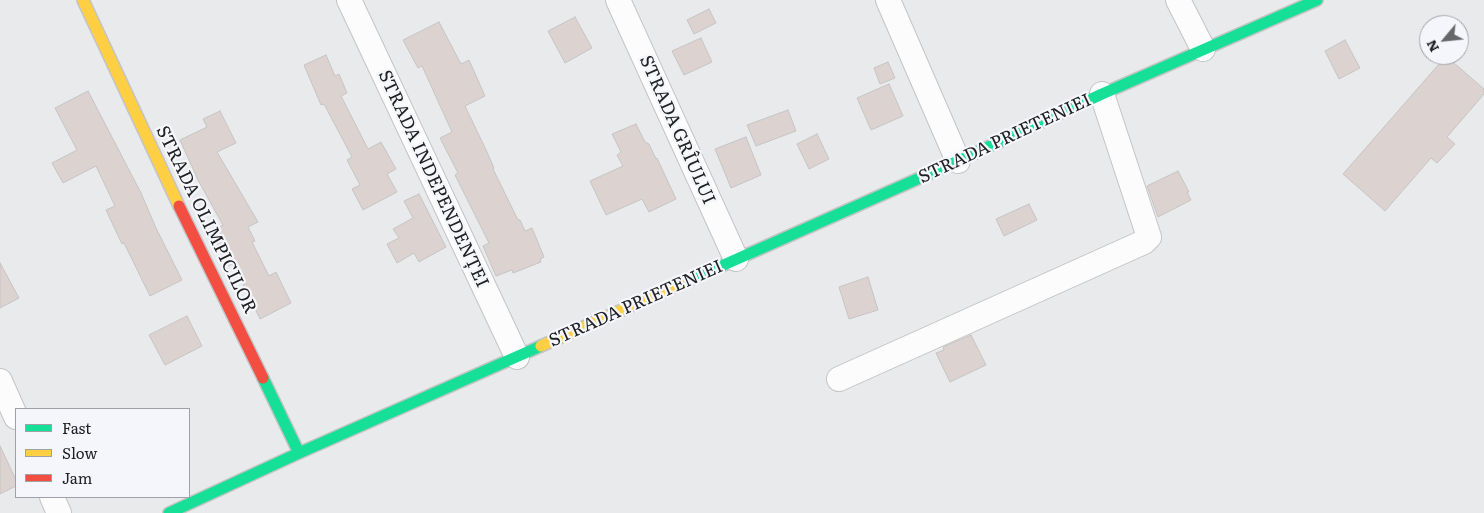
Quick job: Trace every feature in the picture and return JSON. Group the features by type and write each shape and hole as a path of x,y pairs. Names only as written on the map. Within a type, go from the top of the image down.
{"street":[{"name":"STRADA OLIMPICILOR","path":"84,0 168,182 299,453"},
{"name":"STRADA INDEPENDENȚEI","path":"349,0 517,357"},
{"name":"STRADA GRÎULUI","path":"618,0 736,259"},
{"path":"888,0 958,161"},
{"path":"1178,0 1203,50"},
{"name":"STRADA PRIETENIEI","path":"169,513 299,453 958,161 1102,94 1317,0"},
{"name":"STRADA PRIETENIEI","path":"839,379 1144,242 1149,237 1102,94"},
{"path":"0,381 15,415"},
{"path":"52,498 59,513"}],"building":[{"path":"709,9 716,23 694,34 687,20"},
{"path":"575,17 592,48 565,63 548,31"},
{"path":"439,22 461,64 469,60 485,96 465,106 518,220 520,220 525,231 532,228 544,257 540,259 541,262 513,273 512,270 496,276 483,246 489,243 455,175 458,173 440,138 452,132 422,66 418,68 403,40"},
{"path":"701,38 712,62 684,75 672,51"},
{"path":"1345,40 1360,68 1339,79 1325,51"},
{"path":"326,55 335,76 339,74 347,93 341,96 368,149 381,142 396,169 387,174 397,192 363,210 352,189 360,185 347,160 352,157 324,104 321,105 304,65"},
{"path":"888,62 895,78 880,84 874,68"},
{"path":"1438,65 1456,65 1484,89 1484,94 1447,137 1455,144 1437,163 1431,158 1385,211 1343,174"},
{"path":"889,84 903,116 871,130 857,98"},
{"path":"88,91 141,193 182,280 150,296 106,210 115,206 96,166 63,183 52,163 77,150 55,108"},
{"path":"788,110 796,131 756,146 747,125"},
{"path":"220,111 236,143 217,152 258,222 248,227 255,241 252,242 269,276 276,272 291,303 260,319 235,267 232,264 228,266 211,232 223,225 198,180 180,140 207,127 203,119"},
{"path":"636,124 645,142 649,144 657,158 676,199 649,212 642,199 606,215 590,181 623,166 617,155 621,152 612,134"},
{"path":"817,134 829,159 809,169 797,144"},
{"path":"746,137 761,175 731,188 715,149"},
{"path":"1178,171 1191,200 1158,217 1147,186"},
{"path":"419,194 446,247 419,262 414,253 397,263 387,244 399,238 393,229 413,218 404,201"},
{"path":"1029,204 1037,220 1004,236 996,219"},
{"path":"0,263 19,298 0,308"},
{"path":"868,277 878,310 849,319 839,287"},
{"path":"187,316 202,346 165,365 149,335"},
{"path":"971,335 986,365 950,382 936,353 944,350 943,347"},
{"path":"0,446 15,478 15,486 0,494"}],"traffic: fast":[{"path":"683,283 958,161 1102,94 1317,0"},
{"path":"169,513 541,346"},
{"path":"263,378 299,453"}],"traffic: slow":[{"path":"83,0 179,206"},
{"path":"541,346 683,283"}],"traffic: jam":[{"path":"179,206 263,378"}]}
